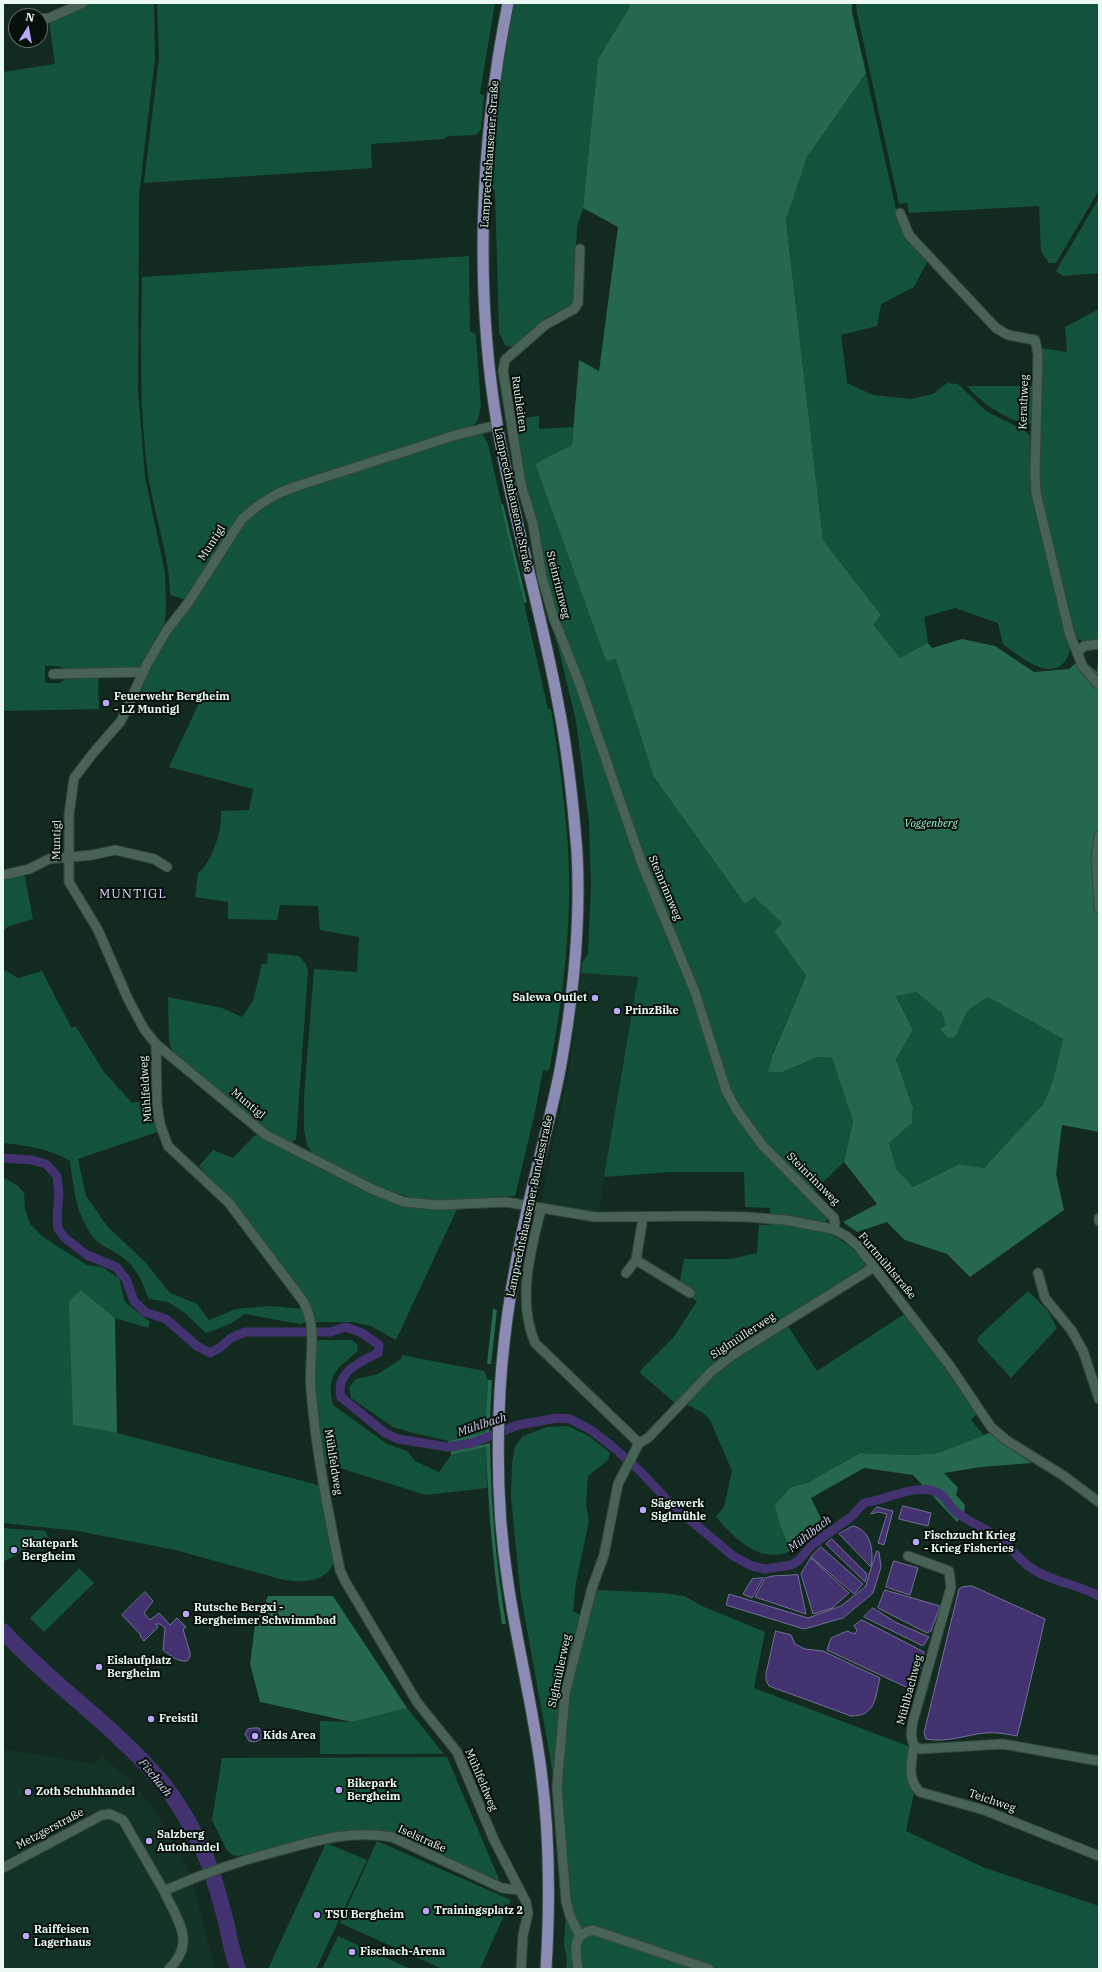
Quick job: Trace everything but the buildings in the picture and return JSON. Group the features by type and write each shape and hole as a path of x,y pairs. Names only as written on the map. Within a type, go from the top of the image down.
{"main road":[{"name":"Lamprechtshausener Straße","path":"508,3 495,79 490,126 484,219 485,305 489,359 498,425 518,532 555,684 568,761 577,858 578,905 571,994"},
{"name":"Lamprechtshausener Bundesstraße","path":"546,1969 548,1932 547,1837 542,1776 507,1576 499,1488 498,1420 505,1327 513,1278 528,1206 559,1076 571,994"}],"street":[{"path":"48,18 83,3"},
{"name":"Kerathweg","path":"900,213 910,235 996,328 1008,335 1035,340 1038,354 1035,473 1036,493 1070,635 1083,667 1099,685"},
{"name":"Rauhleiten","path":"533,524 517,464 503,371 505,360 545,325 574,309 578,303 580,249"},
{"name":"Muntigl","path":"498,425 456,435 294,487 276,494 259,505 242,519 188,602 166,630 142,674 121,721 74,778 69,815 68,882 98,930 128,999 144,1029 156,1044 266,1135 372,1189 404,1202 438,1205 506,1202 528,1206"},
{"name":"Steinrinnweg","path":"533,524 542,577 554,619 579,682 639,857 695,992 726,1090 740,1115 763,1146 834,1218 836,1224 833,1229"},
{"path":"1077,653 1084,646 1099,644"},
{"path":"53,674 137,672 142,674"},
{"path":"1099,836 1096,858 1099,908"},
{"path":"3,875 29,869 49,859 92,855 115,850 154,859 167,867"},
{"name":"Mühlfeldweg","path":"156,1044 157,1104 160,1124 168,1146 228,1203 303,1301 312,1323 311,1390 319,1456 340,1570 345,1581 417,1702 457,1752 487,1823 519,1890"},
{"name":"Furtmühlstraße","path":"528,1206 595,1217 747,1217 785,1220 833,1229 846,1236 858,1246 950,1366 991,1426 1006,1440 1064,1476 1099,1501"},
{"path":"541,1209 528,1268 525,1291 529,1328 535,1343 639,1443"},
{"path":"626,1273 636,1260 643,1217"},
{"path":"636,1260 690,1293"},
{"name":"Siglmüllerweg","path":"580,1936 570,1916 566,1900 563,1874 557,1786 562,1719 571,1665 592,1588 604,1555 618,1484 639,1443 648,1438 710,1372 874,1267"},
{"path":"1038,1273 1045,1298 1072,1331 1083,1351 1099,1399"},
{"name":"Mühlbachweg","path":"908,1556 949,1571 951,1587 913,1721 911,1735 914,1746"},
{"path":"914,1746 920,1749 1003,1744 1099,1761"},
{"name":"Teichweg","path":"914,1746 911,1762 912,1779 913,1786 920,1792 984,1810 1099,1856"},
{"name":"Metzgerstraße","path":"3,1868 102,1815 110,1814 123,1820 164,1891 184,1934 185,1941 183,1950 179,1958 170,1969"},
{"name":"Iselstraße","path":"164,1891 232,1863 326,1837 374,1834 392,1838 502,1888 519,1890"},
{"path":"519,1890 526,1902 528,1913 523,1936 521,1969"},
{"path":"578,1969 576,1942 586,1931 593,1930 710,1969"}],"shaded area":[{"path":"90,3 154,3 155,58 139,195 138,390 145,477 165,573 165,622 156,638 155,645 144,664 137,669 67,670 59,666 45,666 45,683 61,683 66,677 98,677 99,709 3,711 3,72 55,64 49,21"},
{"path":"157,3 495,3 480,93 484,96 481,129 476,135 448,136 445,139 371,144 372,168 144,183 159,58"},
{"path":"513,3 630,3 629,8 598,59 583,208 577,227 573,304 545,318 519,344 513,347 505,345 499,332 495,190 491,188 499,93"},
{"path":"856,3 1099,3 1099,190 1056,263 1049,263 1041,251 1039,206 909,213 907,203 899,204"},
{"path":"866,73 897,214 928,260 914,287 881,304 877,326 841,335 847,383 873,395 911,399 933,394 947,383 958,384 986,411 1026,431 1030,436 1032,473 1070,650 1065,662 1057,667 1049,669 1039,667 1029,662 1003,644 998,623 955,608 924,617 928,643 900,659 872,625 881,615 823,540 786,220 807,157"},
{"path":"1099,198 1099,273 1063,276 1056,271"},
{"path":"469,256 470,331 476,335 481,407 477,422 468,429 258,503 187,600 170,595 165,550 148,475 145,450 141,376 142,277"},
{"path":"1099,309 1099,641 1087,642 1078,639 1072,634 1038,484 1041,348 1067,352 1065,327"},
{"path":"967,386 1034,386 1033,418 1031,422 1029,424 1022,424 999,413 979,399"},
{"path":"539,416 539,429 573,427 572,446 535,464 606,661 616,659 745,904 754,897 782,923 774,931 806,976 773,1053 783,1072 817,1057 832,1058 853,1121 844,1162 808,1197 828,1217 822,1230 848,1245 870,1265 784,1320 817,1371 906,1313 977,1414 971,1420 984,1435 938,1453 913,1455 860,1453 807,1483 791,1487 780,1525 791,1551 780,1554 769,1555 758,1552 749,1547 739,1541 716,1517 724,1507 732,1471 710,1420 703,1413 686,1404 676,1404 639,1372 673,1338 697,1301 692,1298 695,1290 680,1281 684,1259 731,1259 757,1253 759,1225 770,1225 770,1208 745,1207 744,1172 672,1172 604,1177 638,977 581,973 582,963 588,954 591,886 589,822 576,721 526,513 517,487 512,419"},
{"path":"481,431 488,444 548,709 551,709 562,782 567,832 569,905 567,947 549,1071 543,1070 534,1117 515,1196 435,1201 416,1199 385,1190 314,1156 307,1145 304,1130 304,1097 314,969 357,972 359,937 320,930 318,906 280,905 277,920 228,919 228,902 195,897 198,873 208,861 216,845 221,811 249,810 253,789 169,767 199,703 139,691 163,639 243,524 278,496"},
{"path":"24,873 33,919 9,926 3,931 3,877"},
{"path":"268,953 299,956 306,964 308,972 296,1139 291,1143 267,1131 173,1052 169,1042 168,997 222,1008 242,1017 253,1001 262,964 267,964"},
{"path":"3,969 18,978 42,971 71,1027 76,1027 104,1072 132,1103 154,1099 160,1131 78,1159 86,1196 108,1227 146,1263 170,1293 197,1304 209,1320 236,1309 270,1306 304,1309 309,1321 300,1324 245,1314 230,1324 206,1333 185,1313 168,1302 149,1299 137,1273 128,1262 95,1239 80,1212 70,1161 46,1150 3,1143"},
{"path":"581,973 638,977 598,1214 557,1207 541,1201 569,1069"},
{"path":"916,992 943,1013 947,1025 956,1036 968,1010 988,997 1063,1039 1053,1080 1044,1103 984,1168 959,1164 913,1187 897,1170 889,1143 912,1123 913,1106 896,1059 913,1030 896,995"},
{"path":"259,1134 382,1196 458,1207 396,1340 371,1326 353,1322 316,1322 314,1312 306,1300 199,1166 213,1150 233,1158 254,1136"},
{"path":"3,1177 18,1186 24,1193 25,1209 30,1224 43,1237 87,1265 102,1267 119,1278 125,1302 150,1322 148,1328 115,1318 81,1290 73,1425 117,1433 322,1486 336,1554 334,1563 324,1575 317,1579 310,1580 284,1580 175,1550 78,1531 3,1523"},
{"path":"1028,1291 1048,1311 1057,1328 1011,1378 977,1341 978,1337"},
{"path":"316,1340 352,1340 358,1345 357,1352 343,1363 334,1374 331,1386 333,1405 387,1444 407,1451 415,1461 439,1472 451,1455 486,1447 487,1488 426,1495 324,1463 314,1382"},
{"path":"402,1355 484,1371 488,1380 485,1432 448,1441 410,1432 393,1427 351,1398 349,1387 356,1379 378,1374 401,1359"},
{"path":"568,1426 589,1436 610,1453 608,1460 588,1476 586,1505 589,1521 576,1582 573,1611 587,1619 597,1590 663,1593 684,1596 702,1606 765,1632 754,1688 908,1746 909,1776 914,1793 906,1831 985,1868 1099,1906 1099,1969 566,1969 567,1958 564,1946 567,1896 561,1818 520,1590 511,1497 512,1464 515,1446 523,1436 547,1427"},
{"path":"903,1506 931,1513 928,1526 899,1519"},
{"path":"877,1507 893,1511 884,1545 878,1543 887,1514 878,1512 871,1514"},
{"path":"853,1526 864,1532 870,1542 872,1554 871,1567 839,1534"},
{"name":"Skatepark Bergheim","path":"3,1528 45,1531 48,1537 3,1562"},
{"path":"832,1539 867,1574 865,1582 826,1544"},
{"path":"821,1547 863,1584 854,1594 811,1557"},
{"path":"877,1551 879,1552 881,1567 873,1593 843,1618 804,1629 726,1605 729,1594 808,1618 841,1606 865,1587"},
{"path":"811,1558 849,1593 832,1608 813,1614 801,1574"},
{"path":"894,1561 918,1568 910,1595 886,1587"},
{"path":"79,1568 94,1583 44,1632 30,1618"},
{"path":"798,1575 806,1614 755,1597 765,1578 773,1576"},
{"path":"763,1578 752,1598 743,1594 752,1579"},
{"path":"972,1586 1045,1619 1017,1736 1001,1733 989,1733 941,1740 926,1739 924,1733 959,1589 962,1587"},
{"path":"885,1590 940,1606 931,1631 927,1633 878,1608"},
{"path":"145,1592 153,1601 144,1613 150,1620 159,1613 170,1625 177,1618 186,1627 183,1629 190,1653 190,1657 187,1661 177,1659 163,1650 165,1628 160,1624 156,1624 158,1627 144,1641 140,1634 122,1615"},
{"path":"873,1608 895,1622 929,1637 923,1646 864,1617"},
{"path":"862,1620 924,1652 921,1667 910,1687 906,1687 827,1650 831,1638 847,1631 855,1634 857,1630 854,1626"},
{"path":"776,1631 791,1635 795,1644 805,1649 823,1651 880,1678 875,1699 870,1709 865,1713 851,1716 769,1686 766,1680 766,1674"},
{"path":"407,1708 444,1754 320,1754 320,1721 352,1722"},
{"name":"Kids Area","path":"259,1728 264,1734 263,1738 255,1742 249,1741 245,1734 248,1729"},
{"path":"3,1749 96,1764 101,1755 131,1781 147,1800 167,1829 183,1858 194,1888 215,1969 3,1969"},
{"name":"Bikepark Bergheim","path":"447,1757 499,1879 496,1880 388,1832 368,1830 330,1834 275,1849 237,1856 232,1855 226,1849 212,1820 222,1758"},
{"name":"Trainingsplatz 2","path":"377,1841 511,1900 480,1969 442,1969 340,1923"},
{"name":"TSU Bergheim","path":"326,1843 367,1860 316,1969 268,1969"},
{"name":"Fischach-Arena","path":"338,1936 411,1969 322,1969"}],"green space":[{"name":"Voggenberg","path":"630,3 852,3 852,12 866,73 807,157 786,220 823,540 881,615 873,625 900,658 928,643 932,648 962,639 995,646 1034,672 1069,669 1081,658 1097,672 1099,647 1099,1132 1062,1125 1056,1174 1064,1210 970,1277 947,1254 905,1240 887,1222 857,1232 843,1222 877,1204 844,1162 853,1121 832,1058 817,1057 783,1072 768,1072 773,1054 806,976 774,931 782,923 754,897 745,904 654,777 616,659 606,661 535,464 572,445 579,360 599,371 618,227 583,208 598,59 629,8","holes":["916,992 942,1013 946,1025 940,1029 949,1038 956,1036 968,1010 988,997 1063,1039 1053,1080 1044,1103 984,1168 959,1164 913,1187 897,1170 889,1143 912,1123 913,1107 896,1059 913,1030 896,996"]},
{"path":"503,504 527,602 524,603 501,505"},
{"path":"81,1290 115,1318 117,1433 73,1425 69,1302"},
{"path":"493,1309 497,1310 491,1364 487,1364"},
{"path":"488,1380 492,1380 489,1435 449,1444 448,1441 485,1432"},
{"path":"992,1432 1006,1446 1032,1463 981,1467 944,1473 958,1488 956,1495 965,1505 964,1513 957,1522 913,1475 864,1468 811,1498 826,1529 791,1551 780,1525 775,1505 791,1487 807,1483 860,1453 913,1455 938,1453"},
{"path":"490,1443 495,1534 499,1579 506,1624 502,1624 496,1580 488,1492 486,1447 451,1455 451,1451"},
{"path":"268,1596 333,1596 407,1708 352,1722 260,1702 250,1664 255,1625"}],"waterway":[{"name":"Mühlbach","path":"3,1158 32,1160 46,1164 57,1176 59,1193 57,1217 58,1229 66,1239 87,1255 116,1267 126,1279 134,1301 145,1312 166,1319 197,1346 210,1353 221,1347 231,1338 245,1332 330,1332 346,1327 362,1333 379,1345 378,1353 357,1364 345,1374 340,1388 341,1397 385,1433 398,1439 448,1447 472,1443 518,1425 557,1418 570,1419 591,1430 613,1447 641,1472 669,1502 733,1556 752,1566 765,1569 791,1565 798,1561 812,1545 851,1517 864,1503 913,1490 935,1491 945,1498 956,1512 1000,1539 1031,1568 1047,1577 1099,1596"},
{"name":"Fischach","path":"3,1631 41,1669 122,1740 141,1759 170,1793 190,1825 208,1861 218,1892 238,1969"}],"place":[{"name":"Feuerwehr Bergheim - LZ Muntigl","path":"106,703"},
{"name":"Salewa Outlet","path":"595,998"},
{"name":"PrinzBike","path":"617,1011"},
{"name":"Sägewerk Siglmühle","path":"643,1510"},
{"name":"Fischzucht Krieg - Krieg Fisheries","path":"916,1542"},
{"name":"Skatepark Bergheim","path":"14,1550"},
{"name":"Rutsche Bergxi - Bergheimer Schwimmbad","path":"186,1614"},
{"name":"Eislaufplatz Bergheim","path":"99,1667"},
{"name":"Freistil","path":"151,1719"},
{"name":"Kids Area","path":"255,1736"},
{"name":"Bikepark Bergheim","path":"339,1790"},
{"name":"Zoth Schuhhandel","path":"28,1792"},
{"name":"Salzberg Autohandel","path":"149,1841"},
{"name":"Trainingsplatz 2","path":"426,1911"},
{"name":"TSU Bergheim","path":"317,1915"},
{"name":"Raiffeisen Lagerhaus","path":"26,1936"},
{"name":"Fischach-Arena","path":"352,1952"}],"district":[{"name":"MUNTIGL","path":"133,894"}]}
